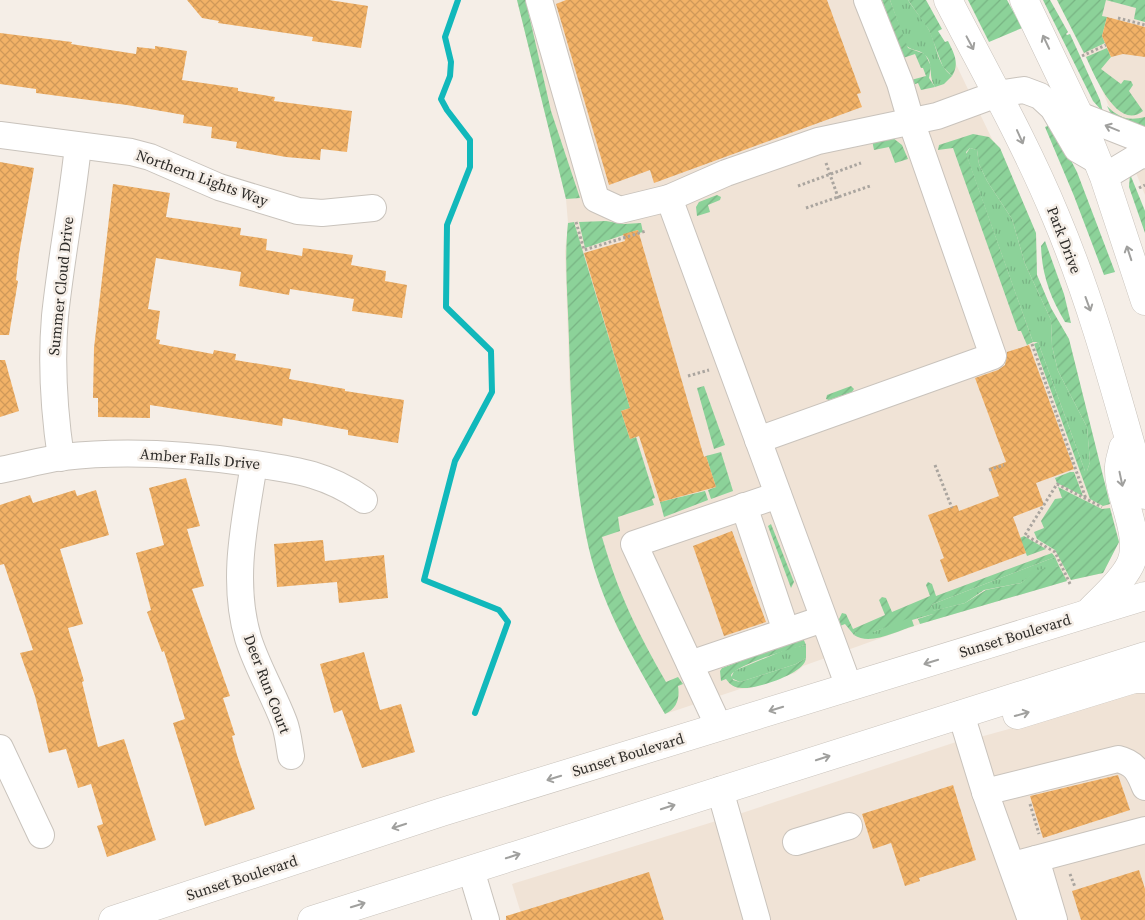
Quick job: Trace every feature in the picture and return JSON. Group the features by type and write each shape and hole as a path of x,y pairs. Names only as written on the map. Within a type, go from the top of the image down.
{"main road":[{"name":"Park Drive","path":"948,0 1014,124 1056,217 1097,328 1145,495"},
{"path":"1024,0 1079,115 1100,168 1145,301"},
{"path":"1086,614 1120,580 1130,565 1132,530 1118,468 1127,432"},
{"name":"Sunset Boulevard","path":"113,920 442,812 1145,596"},
{"path":"312,920 1145,656"},
{"path":"968,712 1005,719 1134,679 1145,679"}],"street":[{"path":"539,0 596,199 620,210 669,198 726,173 818,141 937,116 997,94 1024,90 1040,96 1053,108 1077,149 1100,168 1145,155"},
{"path":"758,440 993,356 911,121 900,83 867,0"},
{"path":"1079,115 1145,141"},
{"name":"Northern Lights Way","path":"0,134 131,152 150,157 219,187 298,211 322,213 373,208"},
{"name":"Summer Cloud Drive","path":"61,458 54,387 53,347 55,316 78,146"},
{"path":"669,198 848,687"},
{"name":"Amber Falls Drive","path":"0,470 61,458 146,453 196,456 309,472 343,486 364,500"},
{"name":"Deer Run Court","path":"254,464 241,536 242,602 250,645 256,663 285,724 291,756"},
{"path":"719,727 634,544 778,495"},
{"path":"744,506 786,631"},
{"path":"690,664 823,619"},
{"path":"968,712 985,792 1034,859 1054,920"},
{"path":"0,748 41,835"},
{"path":"985,792 1118,759 1128,761 1138,768 1145,787"},
{"path":"720,790 757,920"},
{"path":"796,842 849,826"},
{"path":"1034,859 1145,830"},
{"path":"1031,920 1034,859"},
{"path":"471,870 486,920"}],"path":[{"path":"1118,18 1145,25"},
{"path":"1082,56 1106,45"},
{"path":"798,186 861,163"},
{"path":"1139,188 1145,185"},
{"path":"806,208 870,186"},
{"path":"576,222 584,250 646,231"},
{"path":"1032,344 1086,499"},
{"path":"688,376 699,373"},
{"path":"935,465 952,508"},
{"path":"989,470 1004,465"},
{"path":"1070,584 1055,552 1026,535 1057,484 1102,508 1108,507"},
{"path":"1023,782 1041,840 1034,859 1070,871 1075,888"}],"shaded area":[{"path":"517,0 918,0 951,54 993,141 1000,148 1036,233 1037,275 1051,308 1069,339 1119,542 1103,573 1067,581 920,624 803,666 795,673 665,714 617,627 600,583 586,536 573,442 570,394 565,251 568,223 566,199"},
{"path":"1057,0 1145,0 1145,195 1103,92"},
{"path":"1145,691 1145,920 1040,920 980,737"},
{"path":"959,741 1020,920 523,920 512,884 742,813"}],"green space":[{"path":"517,0 525,0 527,6 551,111 580,198 566,199"},
{"path":"882,0 890,0 908,48 925,54 931,66 929,78 935,87 921,90 918,83 913,85 911,80 926,76 915,54 903,58"},
{"path":"890,0 908,0 927,26 940,61 952,76 944,84 935,87 931,78 927,57 922,52 906,45"},
{"path":"908,0 926,0 942,29 938,31 945,42 948,41 954,54 956,67 952,76 943,67 929,30"},
{"path":"968,0 1007,0 1022,28 989,42"},
{"path":"1043,0 1050,0 1068,32 1066,34 1070,34 1100,100 1103,112 1093,101"},
{"path":"1057,0 1106,0 1102,16 1107,17 1102,36 1105,43 1084,53"},
{"path":"1106,0 1145,0 1145,22 1134,19 1136,8"},
{"path":"1107,48 1111,57 1101,69 1121,84 1124,80 1131,81 1133,85 1129,91 1143,111 1133,115 1124,114 1116,108 1101,87 1086,57"},
{"path":"1107,106 1124,118 1145,117 1145,129 1113,118"},
{"path":"1052,124 1077,172 1115,272 1104,275 1045,127"},
{"path":"973,134 989,137 1000,148 1036,233 1037,275 1051,308 1069,339 1110,504 1103,506 1090,499 1034,344 1038,342 1085,471 1087,471 1090,462 1087,427 1058,371 1052,346 1051,320 1025,264 1012,219 987,181 979,164 977,150 970,148 966,152 967,156 1033,342 1027,345 1021,331 1018,331 953,148 938,150 939,145"},
{"path":"893,138 902,145 908,159 895,163 889,147 874,150 872,140"},
{"path":"970,148 977,150 979,164 987,181 1012,219 1025,264 1051,320 1052,346 1058,371 1087,427 1090,462 1087,471 1085,471 1038,342 1033,342 966,154"},
{"path":"1130,174 1145,211 1145,233 1129,187"},
{"path":"717,195 721,197 720,200 708,205 710,212 697,216 696,207 699,202"},
{"path":"606,221 624,224 641,223 643,232 639,233 638,230 585,248 579,222"},
{"path":"574,222 630,408 621,411 630,439 636,437 655,498 652,499 654,505 618,517 620,531 602,537 622,594 637,628 666,682 678,677 683,684 678,686 678,699 675,706 665,714 618,628 599,583 586,535 575,462 571,389 566,252 568,223"},
{"path":"1045,241 1064,294 1071,323 1065,322 1048,286 1043,267 1041,246"},
{"path":"704,386 725,445 714,449 697,388"},
{"path":"851,386 854,389 852,392 829,400 826,399 827,395"},
{"path":"721,452 733,491 711,499 708,490 716,487 706,456"},
{"path":"1074,472 1083,496 1057,483 1055,478"},
{"path":"1058,487 1102,509 1110,508 1119,542 1103,573 1071,580 1055,550 1037,539 1034,532 1044,528 1041,521 1055,499 1062,498"},
{"path":"705,491 708,500 664,517 660,502"},
{"path":"771,524 794,582 791,588 768,526"},
{"path":"1024,536 1046,549 1027,556 1020,538"},
{"path":"1052,553 1055,557 933,604 929,610 874,632 864,634 856,632 854,635 845,624 840,626 839,619 842,613 846,614 853,629 885,615 879,600 882,597 886,598 892,612 930,596 926,585 928,582 932,584 936,596"},
{"path":"1055,557 1059,566 1035,573 1021,583 984,590 965,603 933,611 933,614 912,620 914,626 876,638 860,638 854,635 856,632 874,632 931,607 933,604"},
{"path":"1059,566 1067,581 920,624 918,619 933,614 932,611 965,603 986,590 1021,583 1037,570"},
{"path":"803,638 806,645 753,662 731,675 733,680 740,682 796,664 806,658 804,664 798,670 789,675 749,688 735,687 726,679 721,681 720,671 722,668"},
{"path":"806,645 806,658 796,664 740,682 731,678 734,671 787,649"}],"building":[{"path":"187,0 329,0 368,6 361,48 312,41 313,37 218,23 219,21 202,18"},
{"path":"566,0 827,0 861,93 857,94 862,107 654,183 650,170 609,185 556,4"},
{"path":"1107,17 1145,27 1145,57 1123,54 1111,57 1102,36"},
{"path":"0,33 72,42 71,44 136,54 137,47 155,49 155,46 187,51 182,80 238,88 238,91 275,97 274,101 352,111 347,152 321,149 320,160 286,157 236,148 237,142 211,138 212,127 183,123 184,115 127,105 36,93 36,89 0,84"},
{"path":"0,162 34,168 19,254 16,280 18,281 9,335 0,335"},
{"path":"113,184 170,193 166,217 241,228 240,235 267,239 266,250 302,256 303,248 353,255 351,265 386,271 385,281 407,285 402,318 352,311 354,299 290,289 289,295 239,286 241,272 156,258 148,309 160,311 156,339 160,340 159,344 213,354 214,350 236,354 235,360 291,369 289,379 345,389 345,391 404,400 398,443 348,435 348,430 283,418 282,426 150,405 150,418 98,417 98,398 93,398 94,348"},
{"path":"638,230 704,457 706,456 716,487 660,502 639,436 630,439 621,411 630,408 584,253 625,241 623,234"},
{"path":"1029,345 1074,469 1036,483 1044,505 1013,517 1026,553 948,582 940,560 944,558 928,515 957,505 959,511 999,496 989,468 1006,462 975,378 998,370 1005,365 1007,352"},
{"path":"0,360 5,360 19,411 0,417"},
{"path":"186,478 200,526 187,529 204,586 192,589 230,696 223,698 235,735 232,736 237,755 255,809 205,826 173,723 185,719 164,651 162,652 147,612 151,610 136,553 164,545 149,488"},
{"path":"75,490 77,496 96,490 109,535 60,549 83,624 68,628 84,681 82,682 98,747 124,739 156,840 107,857 97,826 103,824 91,784 78,788 66,749 49,753 35,696 20,653 33,650 4,564 0,565 0,505 30,495 33,503"},
{"path":"732,531 766,622 724,636 693,546"},
{"path":"323,540 325,561 384,555 388,598 339,603 337,582 277,587 274,544"},
{"path":"364,652 380,710 401,704 415,752 362,768 342,710 334,713 320,664"},
{"path":"1118,775 1130,810 1043,838 1030,796"},
{"path":"953,785 976,860 919,878 920,881 905,886 891,843 873,849 862,814"},
{"path":"1139,870 1145,889 1145,920 1081,920 1072,891"},
{"path":"649,872 664,920 506,920 506,916"}],"waterway":[{"path":"458,0 445,37 451,62 450,76 441,99 470,140 470,167 447,225 446,307 491,351 492,392 455,461 424,580 499,610 508,622 475,713"}]}
